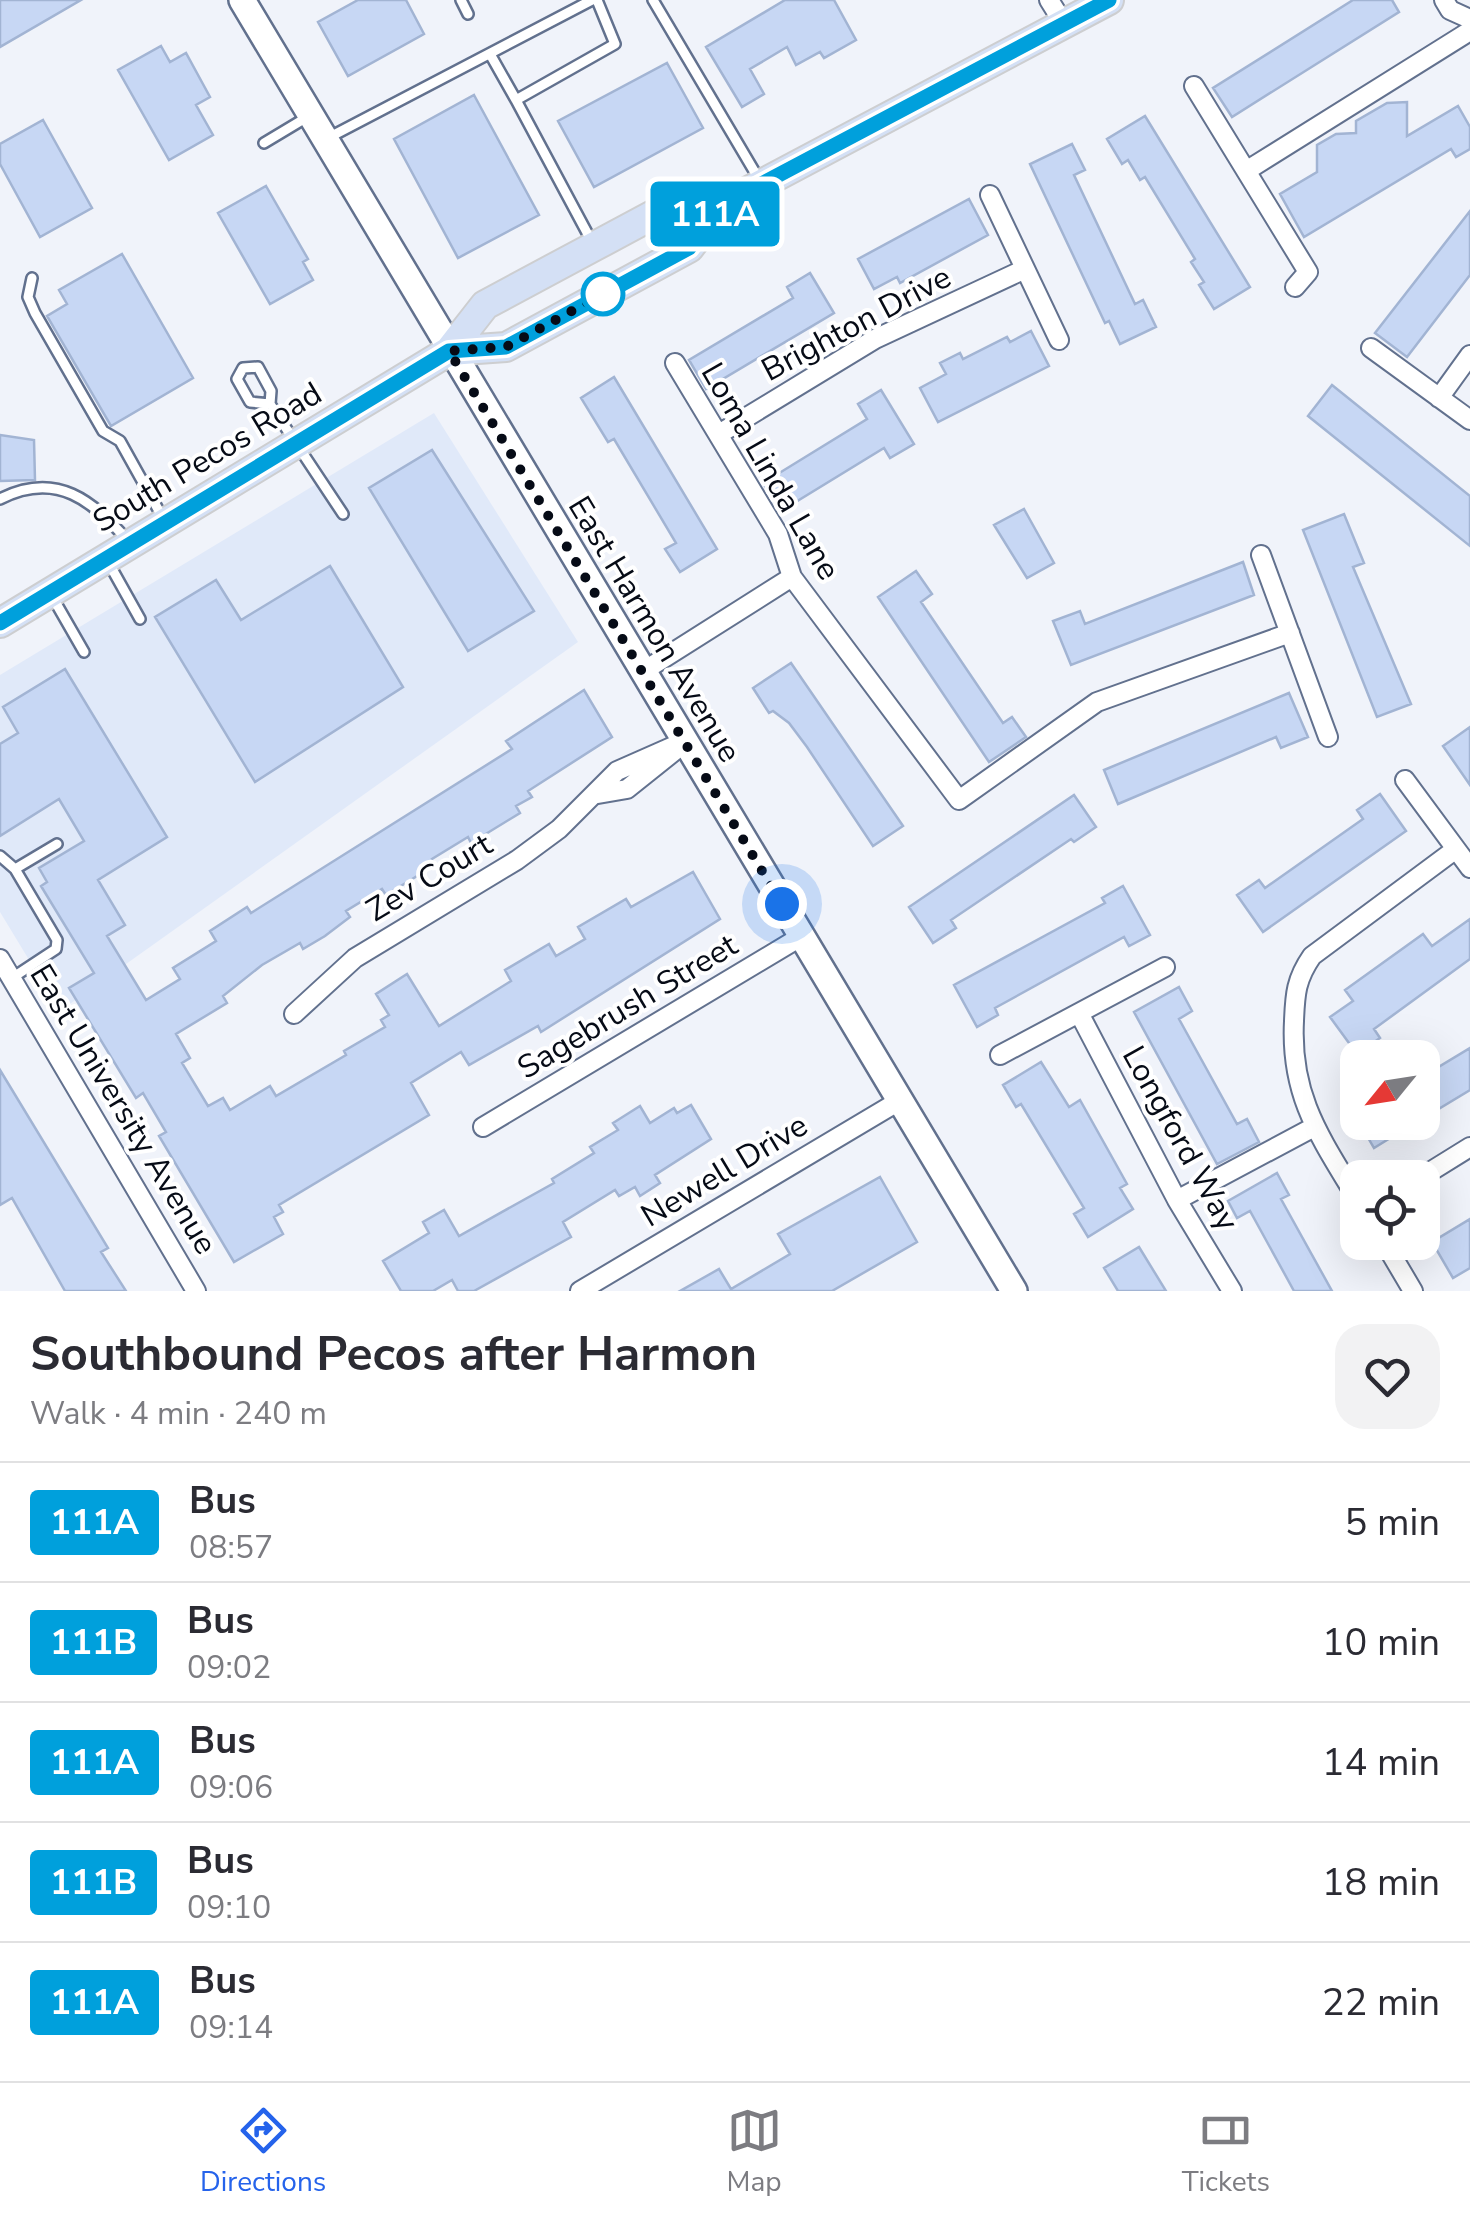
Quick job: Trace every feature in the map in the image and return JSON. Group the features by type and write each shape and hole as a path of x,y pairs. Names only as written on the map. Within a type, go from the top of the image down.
{"main road":[{"name":"East Harmon Avenue","path":"242,0 1014,1291"},
{"name":"South Pecos Road","path":"0,623 449,351 485,305 664,209 722,205 1056,12 1109,0"},
{"name":"South Pecos Road","path":"449,351 506,347 689,248 722,205"}],"street":[{"path":"1444,0 1450,10 1470,19"},
{"path":"1246,171 1470,31"},
{"path":"1194,86 1308,272 1296,288"},
{"path":"990,195 1059,340"},
{"name":"Brighton Drive","path":"718,434 875,340 1025,269"},
{"path":"1371,348 1470,420"},
{"path":"1439,398 1470,356"},
{"name":"Loma Linda Lane","path":"675,363 778,534 792,577 959,800 1097,702 1290,632"},
{"path":"1261,554 1328,737"},
{"path":"642,672 792,577"},
{"name":"Zev Court","path":"294,1014 355,958 517,860 598,794 627,789 685,742"},
{"path":"1405,780 1470,868"},
{"path":"1340,1170 1314,1127 1292,1064 1296,980 1312,956 1456,849"},
{"name":"Sagebrush Street","path":"484,1127 802,936"},
{"name":"East University Avenue","path":"0,958 196,1291"},
{"path":"1000,1054 1164,968"},
{"name":"Longford Way","path":"1079,1013 1177,1200 1232,1291"},
{"name":"Newell Drive","path":"580,1291 900,1101"},
{"path":"1177,1200 1314,1127"},
{"path":"1440,1166 1470,1147"},
{"path":"1395,1260 1413,1291"}],"lane":[{"path":"460,0 468,14"},
{"path":"324,140 595,0 616,44 516,100"},
{"path":"653,0 762,184"},
{"path":"490,54 594,246"},
{"path":"264,142 310,116"},
{"path":"32,278 28,297 35,313 103,432 120,441 166,523"},
{"path":"270,404 250,402 237,379 243,368 258,367 272,391 270,404 343,514"},
{"path":"0,499 39,488 68,492 94,502 119,551 140,619"},
{"path":"50,593 84,652"},
{"path":"15,868 57,844"},
{"path":"0,856 15,868 57,940 56,950 12,978"}],"shaded area":[{"path":"434,413 578,642 60,1011 0,912 0,675"}],"building":[{"path":"0,0 81,0 0,47"},
{"path":"358,0 406,0 424,34 348,76 318,22"},
{"path":"785,0 834,0 856,40 824,58 820,52 796,65 787,47 750,69 764,94 742,107 706,47"},
{"path":"1353,0 1392,0 1399,12 1232,117 1213,88"},
{"path":"161,46 170,62 186,53 210,97 196,105 213,135 169,160 118,70"},
{"path":"667,63 703,128 594,187 558,121"},
{"path":"474,95 539,215 458,258 394,139"},
{"path":"1407,102 1407,136 1458,106 1470,127 1470,149 1456,157 1451,149 1304,237 1280,194 1317,172 1317,145 1336,134 1356,133 1356,121 1387,103"},
{"path":"1145,116 1250,287 1214,309 1199,285 1204,282 1191,262 1195,259 1145,177 1140,180 1128,160 1122,164 1107,139"},
{"path":"43,120 92,208 40,237 0,164 0,144"},
{"path":"1072,144 1085,170 1074,175 1135,304 1143,300 1156,327 1120,344 1109,321 1105,323 1030,164"},
{"path":"266,186 308,259 303,262 313,280 270,304 218,213"},
{"path":"969,199 988,235 900,283 897,277 874,289 858,259"},
{"path":"1470,211 1470,275 1407,357 1375,333"},
{"path":"122,254 193,378 111,426 47,316 67,304 59,290"},
{"path":"810,273 834,313 706,389 689,360 793,298 787,287"},
{"path":"1031,331 1049,366 938,422 920,388 946,374 940,363 960,353 963,359 1007,337 1010,342"},
{"path":"614,377 717,549 680,572 665,549 676,543 614,439 608,442 581,398"},
{"path":"1332,385 1470,496 1470,546 1308,416"},
{"path":"881,390 914,444 890,458 884,448 781,511 763,483 867,419 858,404"},
{"path":"0,435 34,440 35,480 0,481"},
{"path":"432,450 534,611 468,651 369,488"},
{"path":"1024,509 1054,563 1027,578 994,525"},
{"path":"1344,514 1364,563 1353,567 1411,704 1377,717 1303,530"},
{"path":"1243,562 1254,595 1071,665 1053,621 1080,611 1085,624"},
{"path":"330,566 403,687 255,782 155,617 216,580 241,620"},
{"path":"916,571 932,594 921,602 1003,723 1012,717 1026,737 989,762 878,597"},
{"path":"791,663 903,826 873,846 789,723 773,711 769,713 753,688"},
{"path":"65,669 167,837 98,880 125,925 107,936 146,1000 180,979 173,968 216,941 210,931 247,907 251,913 512,749 506,741 584,690 612,737 528,791 532,797 516,806 520,813 471,843 468,837 432,859 435,865 386,895 382,889 346,911 350,917 325,936 303,949 300,943 262,965 223,996 227,1003 176,1034 190,1058 182,1063 208,1106 223,1098 230,1110 270,1086 276,1096 346,1055 344,1051 385,1027 381,1020 389,1015 376,994 407,974 439,1026 511,981 505,970 549,944 556,956 585,939 578,927 626,899 631,907 693,872 720,919 541,1032 538,1026 469,1065 461,1052 411,1083 429,1115 279,1205 283,1212 274,1217 283,1234 234,1262 159,1136 166,1132 143,1093 136,1098 69,988 94,973 41,886 47,882 39,868 84,841 59,799 0,836 0,744 18,733 3,707"},
{"path":"1289,693 1308,737 1281,748 1276,737 1118,804 1104,770"},
{"path":"1470,727 1470,785 1443,746"},
{"path":"1380,794 1406,831 1263,932 1237,895 1259,880 1265,888 1363,819 1357,810"},
{"path":"1074,795 1096,827 1074,842 1071,839 951,920 956,928 933,943 909,907"},
{"path":"1123,886 1150,935 1129,946 1124,937 995,1008 998,1015 977,1027 954,985 1105,903 1102,898"},
{"path":"1470,919 1470,959 1374,1029 1380,1038 1377,1040 1347,1040 1330,1017 1353,1001 1345,990 1423,934 1432,946"},
{"path":"1179,987 1192,1011 1179,1019 1237,1124 1247,1119 1259,1142 1217,1164 1134,1012"},
{"path":"1470,1048 1470,1090 1440,1108 1440,1066"},
{"path":"1041,1062 1069,1107 1080,1100 1127,1184 1120,1188 1133,1209 1088,1237 1074,1214 1084,1208 1021,1104 1016,1107 1003,1085"},
{"path":"0,1070 108,1248 101,1252 126,1291 65,1291 12,1198 0,1205"},
{"path":"691,1105 711,1139 655,1175 660,1183 640,1196 635,1187 619,1196 615,1190 563,1222 571,1237 474,1291 458,1291 452,1280 433,1291 401,1291 383,1261 429,1233 423,1222 444,1210 459,1236 554,1183 552,1179 594,1153 590,1147 618,1130 613,1123 640,1106 650,1123 674,1108 677,1113"},
{"path":"1369,1140 1387,1140 1374,1148"},
{"path":"1277,1173 1289,1195 1281,1199 1332,1291 1294,1291 1250,1211 1237,1218 1228,1201"},
{"path":"880,1177 917,1242 832,1291 680,1291 719,1269 731,1289 790,1254 778,1234"},
{"path":"1470,1219 1470,1268 1453,1278 1440,1256 1440,1237"},
{"path":"1139,1247 1166,1291 1118,1291 1104,1268"}],"bus line":[{"name":"111A","path":"0,623 449,351 506,347 689,248 722,205 1109,0"}],"route":[{"path":"603,294 506,347 449,351 782,904"}]}
